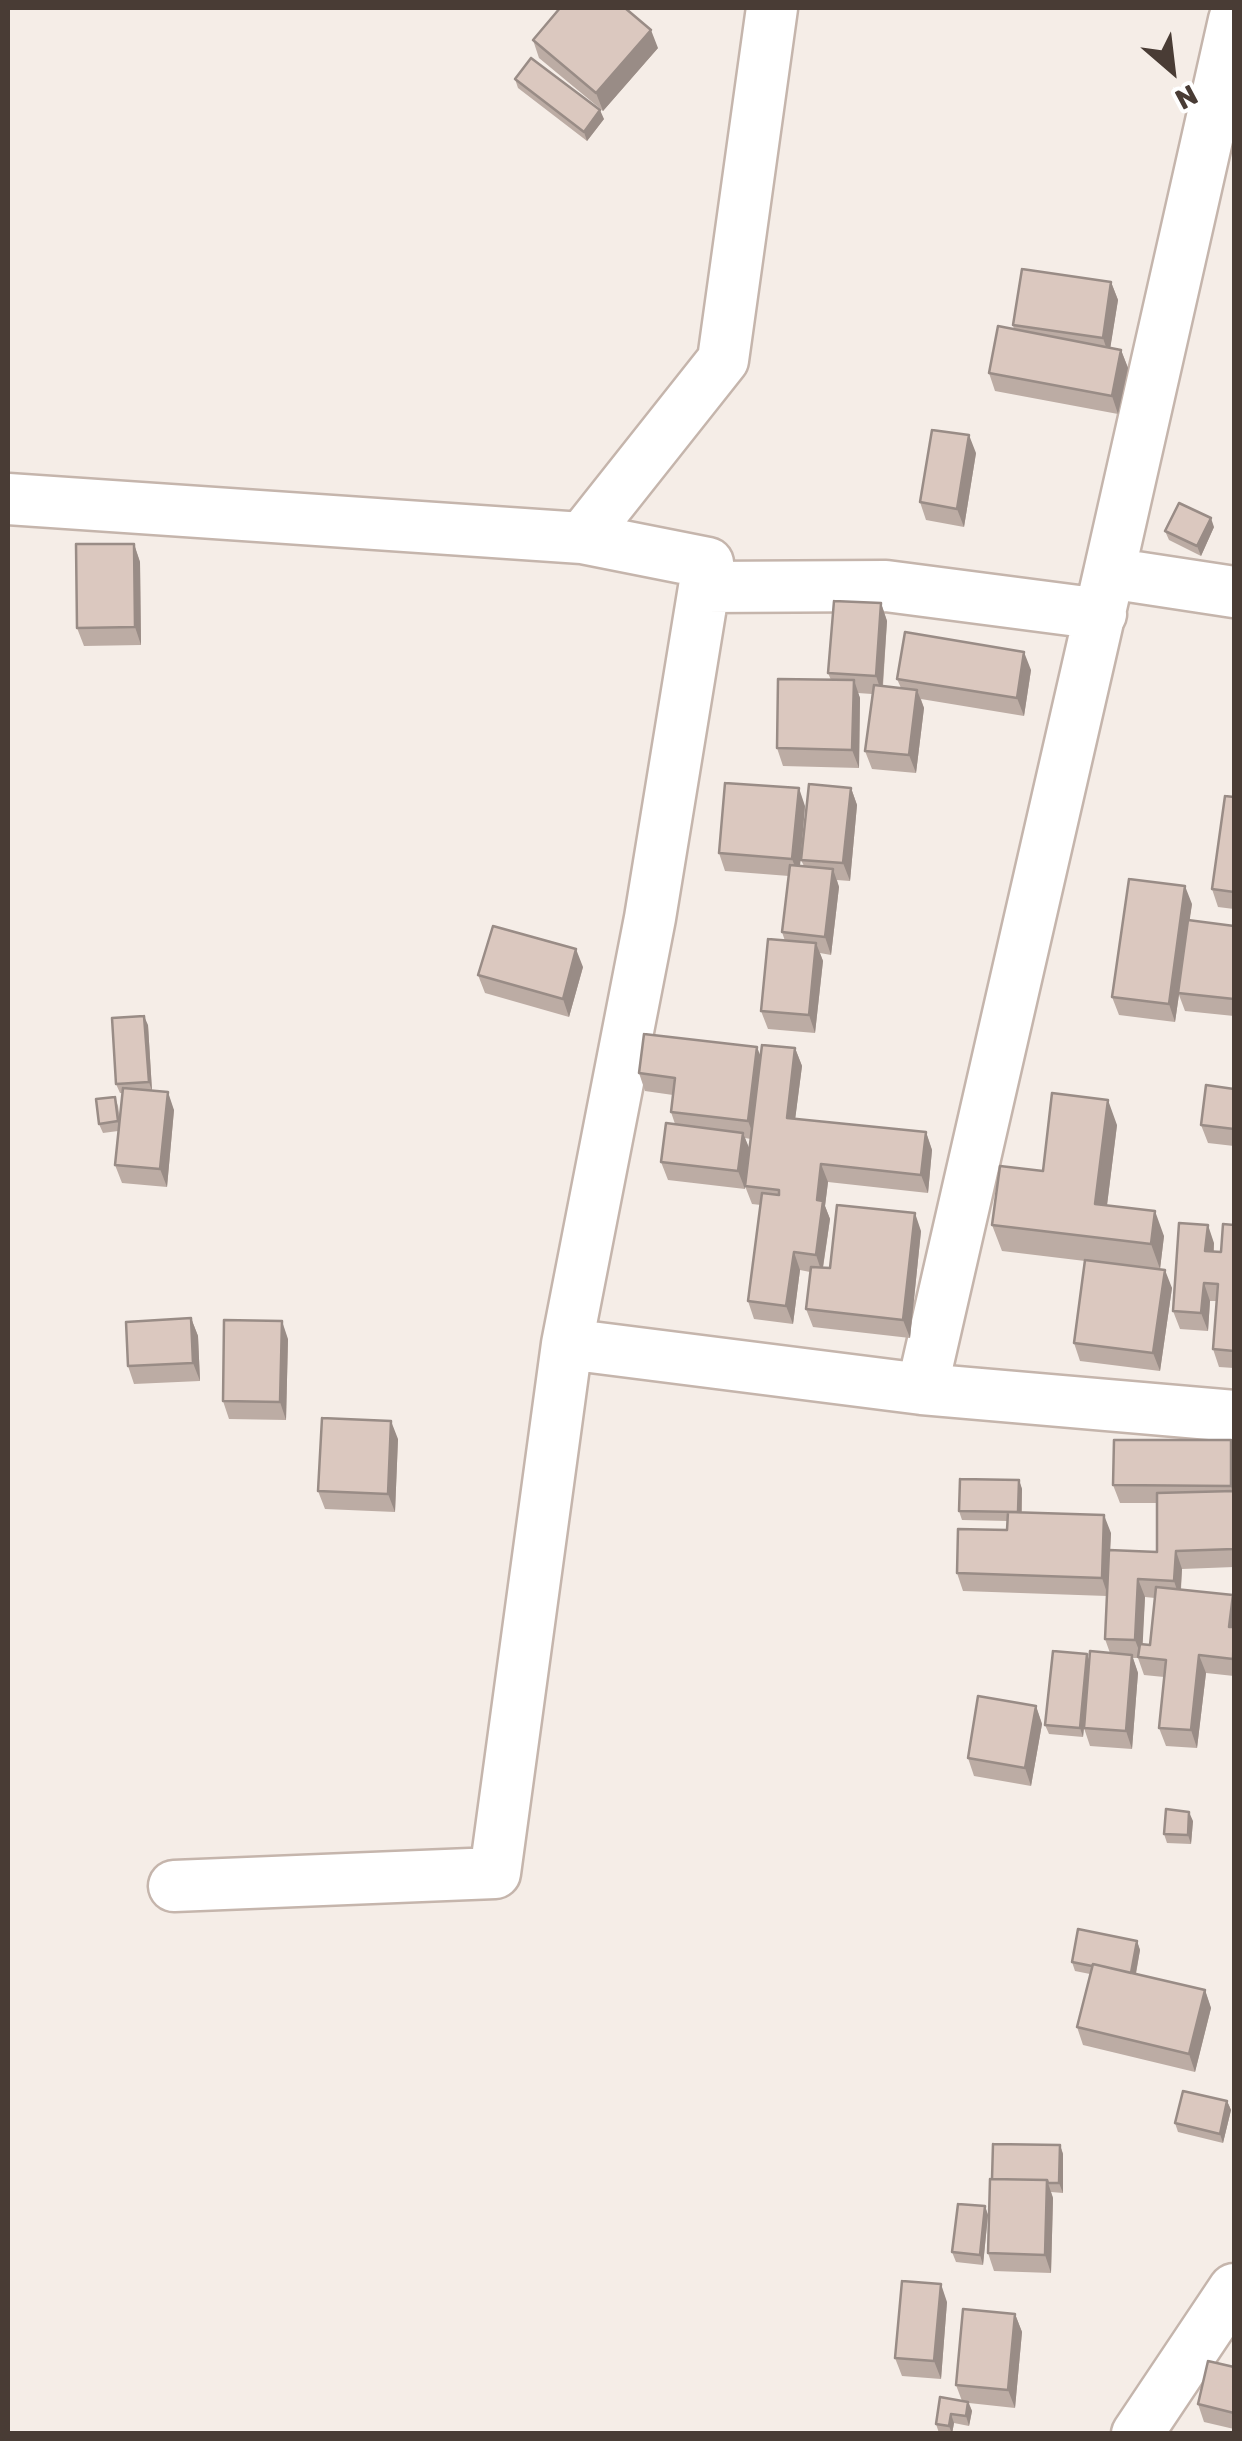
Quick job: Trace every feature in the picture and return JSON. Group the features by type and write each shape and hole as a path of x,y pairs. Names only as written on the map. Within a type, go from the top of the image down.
{"street":[{"path":"582,538 723,360 772,8"},
{"path":"922,1388 1234,20"},
{"path":"8,500 582,538 708,564 650,918 568,1344 495,1873 174,1886"},
{"path":"705,587 886,586 1105,594 1234,592"},
{"path":"568,1344 922,1388 1234,1416"},
{"path":"1137,2434 1234,2288"}],"building":[{"path":"560,8 625,8 651,30 596,93 533,40"},
{"path":"531,58 600,110 584,132 515,79"},
{"path":"1022,269 1111,282 1103,338 1013,325"},
{"path":"998,326 1121,350 1112,396 989,373"},
{"path":"932,430 969,435 957,509 920,502"},
{"path":"1179,503 1211,518 1197,546 1165,531"},
{"path":"76,544 134,544 135,627 77,628"},
{"path":"834,601 881,603 876,676 828,673"},
{"path":"905,632 1024,652 1017,698 897,679"},
{"path":"778,679 854,680 852,750 777,748"},
{"path":"874,685 917,690 909,755 865,751"},
{"path":"725,783 799,788 792,859 719,853"},
{"path":"809,784 851,788 843,863 801,860"},
{"path":"1225,796 1234,797 1234,892 1212,889"},
{"path":"790,865 833,869 825,937 782,932"},
{"path":"1129,879 1185,886 1169,1004 1112,997"},
{"path":"1188,920 1234,926 1234,999 1178,993"},
{"path":"493,926 576,949 563,999 478,975"},
{"path":"768,939 816,943 809,1015 761,1011"},
{"path":"144,1016 149,1082 116,1084 112,1018"},
{"path":"644,1034 757,1047 748,1121 671,1112 675,1078 639,1073"},
{"path":"762,1045 795,1048 787,1118 926,1132 921,1175 821,1164 817,1200 823,1201 816,1255 794,1252 786,1306 748,1301 762,1193 779,1195 779,1190 745,1186"},
{"path":"1206,1085 1234,1089 1234,1129 1201,1125"},
{"path":"123,1088 168,1092 160,1169 115,1165"},
{"path":"1052,1093 1108,1100 1095,1204 1155,1211 1151,1244 992,1225 1000,1166 1043,1171"},
{"path":"115,1097 118,1121 99,1124 96,1099"},
{"path":"666,1123 743,1133 738,1171 661,1162"},
{"path":"837,1205 915,1213 903,1320 806,1309 811,1267 830,1268"},
{"path":"1179,1223 1208,1225 1205,1251 1221,1252 1223,1224 1234,1225 1234,1351 1213,1349 1218,1284 1204,1283 1201,1313 1173,1311"},
{"path":"1085,1260 1165,1270 1153,1353 1074,1343"},
{"path":"191,1318 193,1363 128,1366 126,1322"},
{"path":"224,1320 282,1321 280,1402 223,1401"},
{"path":"322,1418 391,1421 388,1494 318,1491"},
{"path":"1114,1440 1231,1440 1231,1486 1113,1485"},
{"path":"960,1479 1019,1480 1018,1512 959,1511"},
{"path":"1234,1491 1234,1549 1176,1551 1174,1581 1138,1579 1135,1640 1105,1639 1109,1550 1157,1552 1157,1493"},
{"path":"1008,1512 1104,1515 1102,1578 957,1573 958,1529 1007,1530"},
{"path":"1156,1587 1233,1595 1229,1627 1234,1627 1233,1659 1199,1655 1191,1730 1159,1728 1166,1660 1138,1657 1140,1644 1150,1645"},
{"path":"1053,1651 1087,1654 1080,1728 1045,1725"},
{"path":"1090,1651 1132,1655 1126,1731 1084,1728"},
{"path":"978,1696 1036,1706 1025,1768 968,1758"},
{"path":"1166,1809 1189,1812 1188,1835 1164,1834"},
{"path":"1078,1929 1137,1941 1131,1973 1072,1962"},
{"path":"1093,1964 1205,1990 1189,2054 1077,2027"},
{"path":"1183,2091 1227,2101 1220,2134 1175,2123"},
{"path":"993,2144 1060,2145 1059,2183 992,2179"},
{"path":"990,2179 1047,2180 1045,2255 988,2253"},
{"path":"958,2204 985,2206 980,2255 952,2252"},
{"path":"902,2281 941,2284 934,2361 895,2358"},
{"path":"963,2309 1015,2314 1008,2390 956,2385"},
{"path":"1208,2361 1234,2367 1234,2413 1198,2404"},
{"path":"940,2397 968,2402 966,2416 951,2414 949,2426 936,2424"}]}
